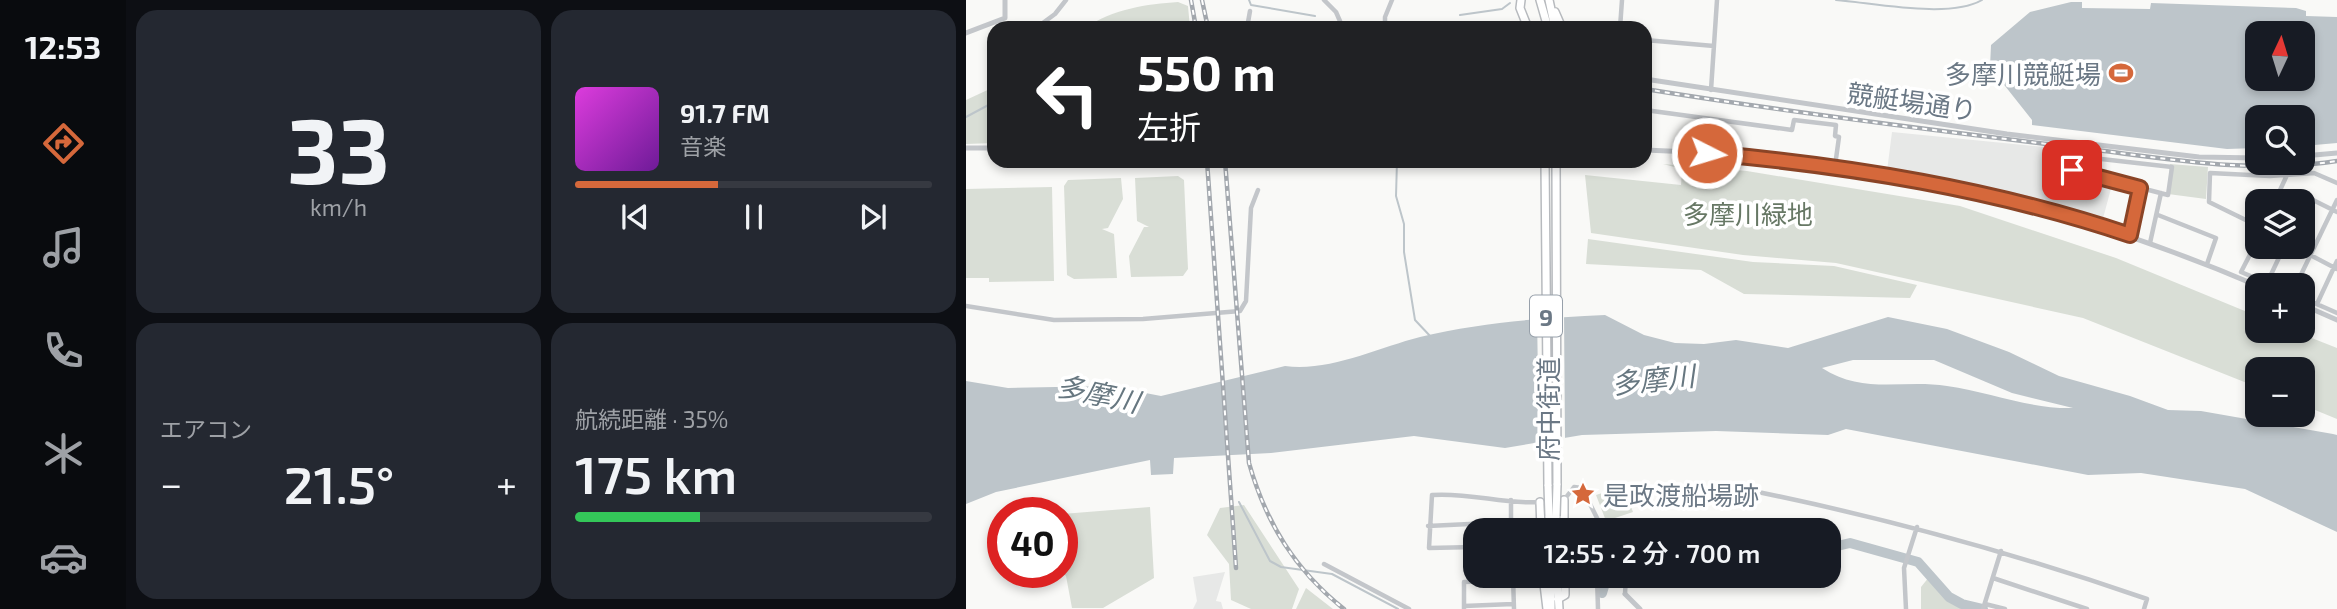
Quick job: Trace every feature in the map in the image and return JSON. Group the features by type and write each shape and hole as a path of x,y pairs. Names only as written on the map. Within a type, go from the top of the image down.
{"main road":[{"path":"1521,0 1520,8 1525,21"},
{"path":"1540,0 1546,21"},
{"path":"1551,2 1554,21"},
{"path":"1551,2 1559,21"},
{"name":"府中街道","path":"1545,168 1547,471 1553,516"},
{"name":"府中街道","path":"1553,516 1558,471 1556,168"},
{"path":"1564,500 1564,518"},
{"path":"1541,502 1541,518"},
{"path":"1545,588 1549,609"},
{"path":"1549,609 1550,588"},
{"path":"1558,588 1559,609"},
{"path":"1558,599 1565,595 1565,588"}],"street":[{"path":"1005,0 1005,21"},
{"path":"1046,21 1066,0"},
{"path":"1324,0 1336,12 1340,21"},
{"path":"1385,21 1392,0"},
{"path":"1620,21 1622,0"},
{"path":"1710,90 1717,0"},
{"path":"1248,21 1250,11"},
{"path":"966,33 987,28"},
{"path":"1652,41 1714,46"},
{"name":"競艇場通り","path":"1652,80 2067,142 2207,158 2245,158"},
{"path":"1652,111 1793,130 1794,120 1836,125 1835,136 1839,136 1835,166"},
{"path":"2066,155 2172,167 2168,195 2064,168 2067,142"},
{"path":"966,148 987,148"},
{"path":"1652,150 1746,156 1835,166 1995,196 2130,235 2245,280"},
{"path":"2315,155 2337,153"},
{"path":"2245,174 2210,173 2209,202 2245,220"},
{"path":"2315,173 2337,183"},
{"path":"2281,189 2287,175"},
{"path":"2130,235 2140,188"},
{"path":"966,306 1054,320 1143,319 1240,311 1246,301 1251,208 1258,190"},
{"path":"2150,243 2161,193"},
{"path":"2315,248 2335,211 2337,200"},
{"path":"2315,202 2335,211"},
{"path":"2158,215 2216,238 2207,264"},
{"path":"2315,257 2335,269"},
{"path":"2245,274 2241,272 2248,259"},
{"path":"2337,261 2317,304 2337,313"},
{"path":"2315,310 2337,320"},
{"path":"1723,485 1825,504 2001,551 2147,599 2144,609"},
{"path":"1463,547 1429,548 1428,526 1432,495 1460,492 1491,500 1541,502 1564,500 1571,488 1582,488 1597,518"},
{"path":"1511,500 1511,518"},
{"path":"1428,526 1463,525"},
{"path":"1906,609 1906,563 1917,527"},
{"path":"2001,551 1984,606 2005,609"},
{"path":"1324,564 1409,609"},
{"path":"1993,579 2087,609"},
{"path":"1464,588 1464,607 1513,607 1513,588"},
{"path":"1597,588 1598,609"},
{"path":"1625,588 1625,594 1640,609"}],"shaded area":[{"path":"1892,132 2064,149 2061,170 2112,185 2102,222 1999,193 1887,171"},
{"path":"1225,572 1216,601 1221,602 1223,609 1193,609 1197,601 1193,577"}],"green space":[{"path":"1178,2 1188,6 1189,21 1098,21 1142,6"},
{"path":"987,90 987,143 966,144 966,100"},
{"name":"多摩川緑地","path":"1663,164 1747,171 1960,206 2116,258 2245,311 2245,343 2315,343 2315,339 2337,348 2337,419 2315,410 2315,357 2245,357 2245,382 2083,318 1836,263 1743,255 1591,233 1585,175 1681,185 1682,169"},
{"path":"2170,164 2208,167 2206,199 2168,194"},
{"path":"1178,176 1184,180 1188,269 1183,276 1131,277 1129,256 1144,227 1149,227 1137,221 1135,178"},
{"path":"1121,178 1123,199 1108,228 1102,229 1114,234 1117,278 1074,279 1067,275 1064,186 1068,180"},
{"path":"1052,187 1054,281 989,282 989,278 966,278 966,189"},
{"path":"1588,239 1753,262 1834,266 1917,285 1910,298 1744,294 1701,270 1586,264"},
{"path":"1623,486 1633,512 1615,518 1605,518 1596,495"},
{"path":"1244,505 1299,589 1292,609 1251,609 1231,600 1229,564 1207,535 1220,508"},
{"path":"1150,507 1154,578 1103,608 1072,608 1068,588 1078,588 1078,513"},
{"path":"1929,577 1947,598 1973,609 1921,609 1921,587"},
{"path":"1306,588 1333,609 1296,609"}],"water":[{"name":"多摩川競艇場","path":"2071,2 2082,2 2082,8 2150,9 2151,3 2296,8 2306,11 2306,16 2337,17 2337,143 2315,145 2315,105 2245,105 2245,148 2227,149 2032,125 2032,120 1990,67 1991,45 2030,12"},
{"name":"多摩川","path":"1605,315 1644,335 1675,343 1704,344 1736,340 1788,348 1888,317 1947,329 2009,352 2059,376 2168,410 2201,411 2245,419 2245,427 2292,427 2337,435 2337,532 2245,489 2141,473 2088,475 1846,429 1828,435 1716,431 1582,435 1505,448 1414,436 1271,453 1174,458 1173,474 1151,475 1150,460 996,492 966,504 966,381 1008,388 1109,386 1161,396 1285,366 1319,366 1443,332 1512,322","holes":["1853,360 1934,360 2012,393 2073,408 2041,406 1931,384 1868,384 1837,376 1822,368"]}],"pier":[{"path":"1564,313 1565,441 1553,443 1552,314"},
{"path":"1537,314 1550,314 1550,444 1539,446"}],"waterway":[{"path":"1249,0 1251,5 1315,16"},
{"path":"1836,0 1932,9 1968,6 1982,0"},
{"path":"1460,15 1502,9 1510,3"},
{"path":"966,117 987,106"},
{"path":"1397,168 1396,196 1404,224 1404,252 1415,320 1431,337"},
{"path":"1239,502 1270,561 1281,567 1332,574 1398,609"},
{"path":"1841,545 1850,543 1918,562 1949,597 1962,604 1983,609"},
{"path":"1602,593 1603,588"}],"railway":[{"path":"1191,0 1195,21"},
{"path":"1202,0 1206,21"},
{"path":"1652,90 1858,120 2171,160 2271,166 2337,161"},
{"path":"1207,168 1236,568"},
{"path":"1226,168 1249,463 1264,506 1284,544 1311,578 1344,609"}],"place":[{"name":"多摩川競艇場","path":"2121,73"},
{"name":"是政渡船場跡","path":"1583,494"}],"route":[{"path":"1707,153 1835,166 1921,181 2061,213 2130,235 2140,188 2072,170"}]}
